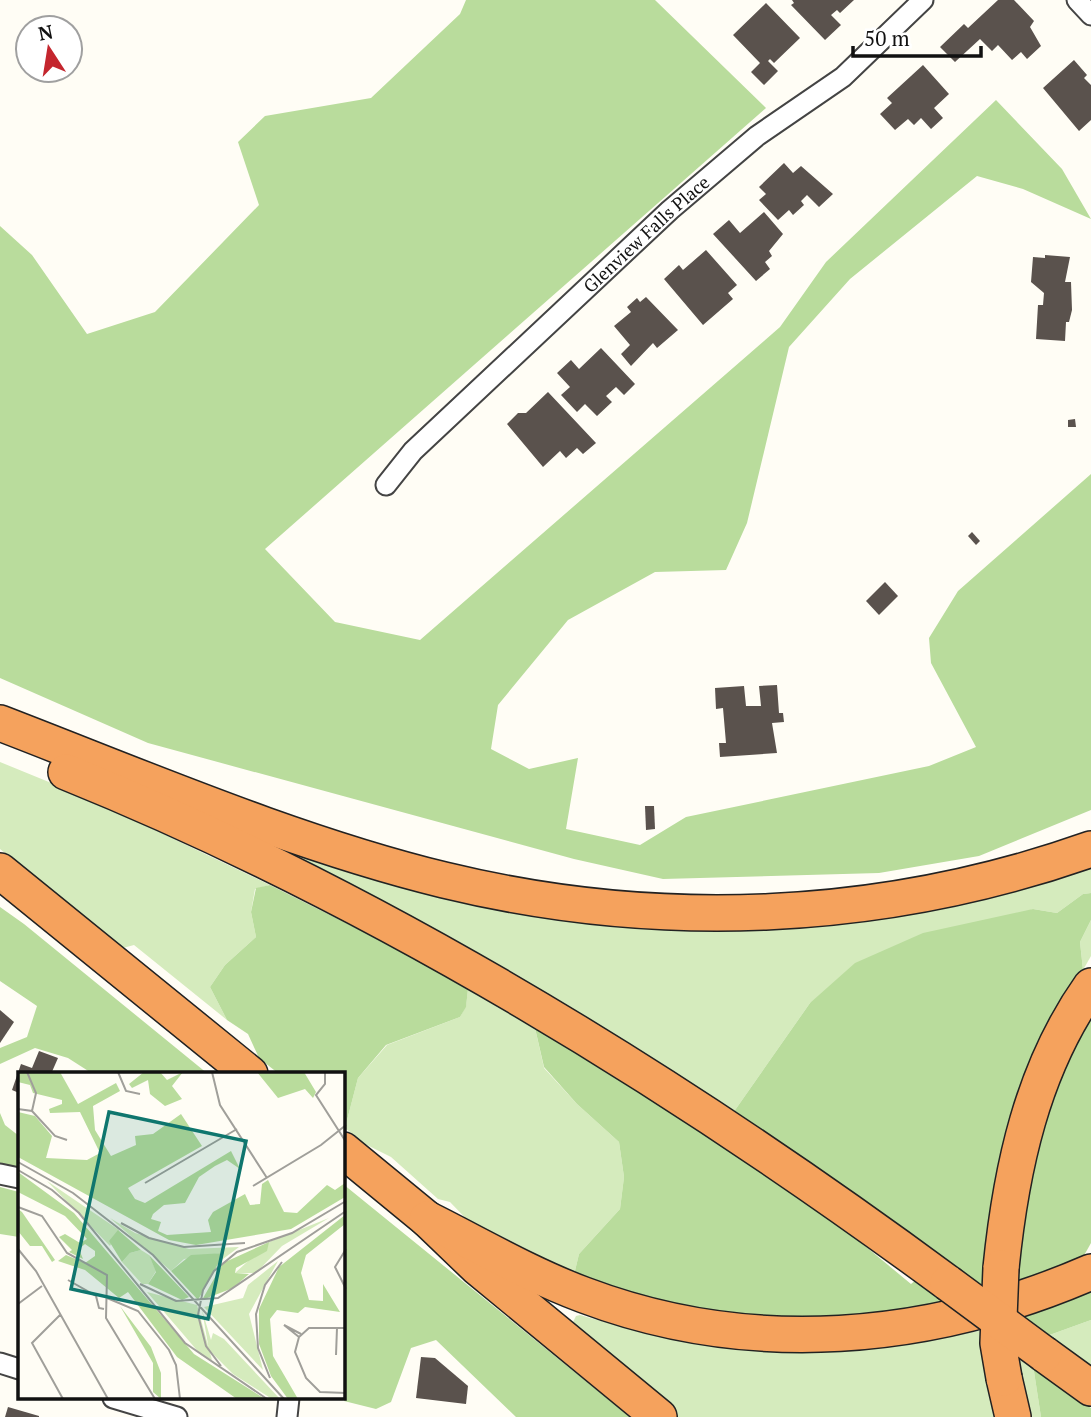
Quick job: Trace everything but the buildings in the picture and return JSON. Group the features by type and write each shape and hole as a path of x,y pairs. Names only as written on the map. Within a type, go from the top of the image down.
{"highway":[{"path":"0,723 248,817 374,860 511,894 591,907 715,915 788,912 887,901 962,888 1038,868 1091,849"},
{"path":"0,746 169,818 292,876 552,1019 706,1113 948,1283 1091,1388"},
{"path":"0,871 248,1072"},
{"path":"1013,1417 998,1343 1001,1268 1014,1167 1034,1098 1058,1042 1091,986"},
{"path":"345,1152 427,1219 477,1267 659,1417"},
{"path":"427,1219 540,1277 586,1296 643,1314 700,1327 760,1334 821,1335 922,1326 1040,1294 1091,1272"}],"street":[{"name":"Glenview Falls Place","path":"386,485 413,451 670,210 757,136 843,77 923,0"},
{"path":"1077,0 1091,15"},
{"path":"0,1174 18,1178"},
{"path":"0,1363 18,1369"},
{"path":"120,1400 177,1417"}],"green space":[{"path":"466,0 655,0 766,108 265,549 335,622 420,640 780,327 826,262 996,100 1062,169 1091,219 1023,189 977,176 850,279 789,347 747,523 726,570 655,572 568,620 498,705 491,749 529,769 578,758 566,829 640,845 686,817 929,766 976,747 931,663 929,638 958,591 1091,474 1091,810 979,856 879,873 663,879 574,859 148,743 0,678 0,226 32,255 87,334 155,312 259,205 238,142 265,116 371,98 460,14"},
{"path":"0,762 88,798 270,885 255,889 251,912 256,937 225,965 210,987 227,1020 134,945 123,948 0,849"},
{"path":"184,805 583,918 1091,863 1091,893 1083,894 1057,913 1033,909 810,1003 733,1113"},
{"path":"270,885 400,950 468,989 466,1007 460,1017 386,1045 358,1078 345,1128 345,1072 276,1072 259,1058 248,1034 227,1020 210,987 225,965 256,937 251,912 256,888"},
{"path":"1091,893 1091,920 1080,942 1083,970 1049,1029 984,1292 733,1113 810,1003 855,963 923,933 1033,909 1057,913 1083,894"},
{"path":"0,907 206,1072 90,1072 68,1058 35,1048 0,1064 0,1048 27,1037 37,1006 0,981"},
{"path":"1091,920 1091,956 1083,970 1080,942"},
{"path":"468,989 535,1028 544,1068 577,1104 619,1142 624,1177 620,1209 579,1254 574,1275 476,1229 450,1202 438,1199 391,1157 363,1143 345,1128 358,1078 387,1045 460,1017 466,1006"},
{"path":"1091,1004 1091,1243 1082,1259 1014,1286 1028,1154"},
{"path":"535,1028 604,1068 824,1212 911,1284 916,1280 955,1307 800,1324 673,1310 574,1275 579,1254 620,1209 624,1177 619,1142 577,1104 544,1067"},
{"path":"0,1113 5,1125 18,1135 18,1170 0,1166"},
{"path":"345,1186 630,1417 516,1417 436,1340 411,1348 391,1402 376,1409 344,1401"},
{"path":"0,1187 18,1192 18,1237 0,1234"},
{"path":"1091,1290 1091,1320 1044,1337 1019,1319"},
{"path":"576,1316 672,1338 765,1351 820,1352 875,1348 983,1330 996,1417 676,1417 572,1324"},
{"path":"1091,1320 1091,1371 1044,1337"},
{"path":"1017,1353 1033,1365 1041,1417 1027,1417"},
{"path":"1033,1365 1091,1408 1091,1417 1041,1417"}]}
